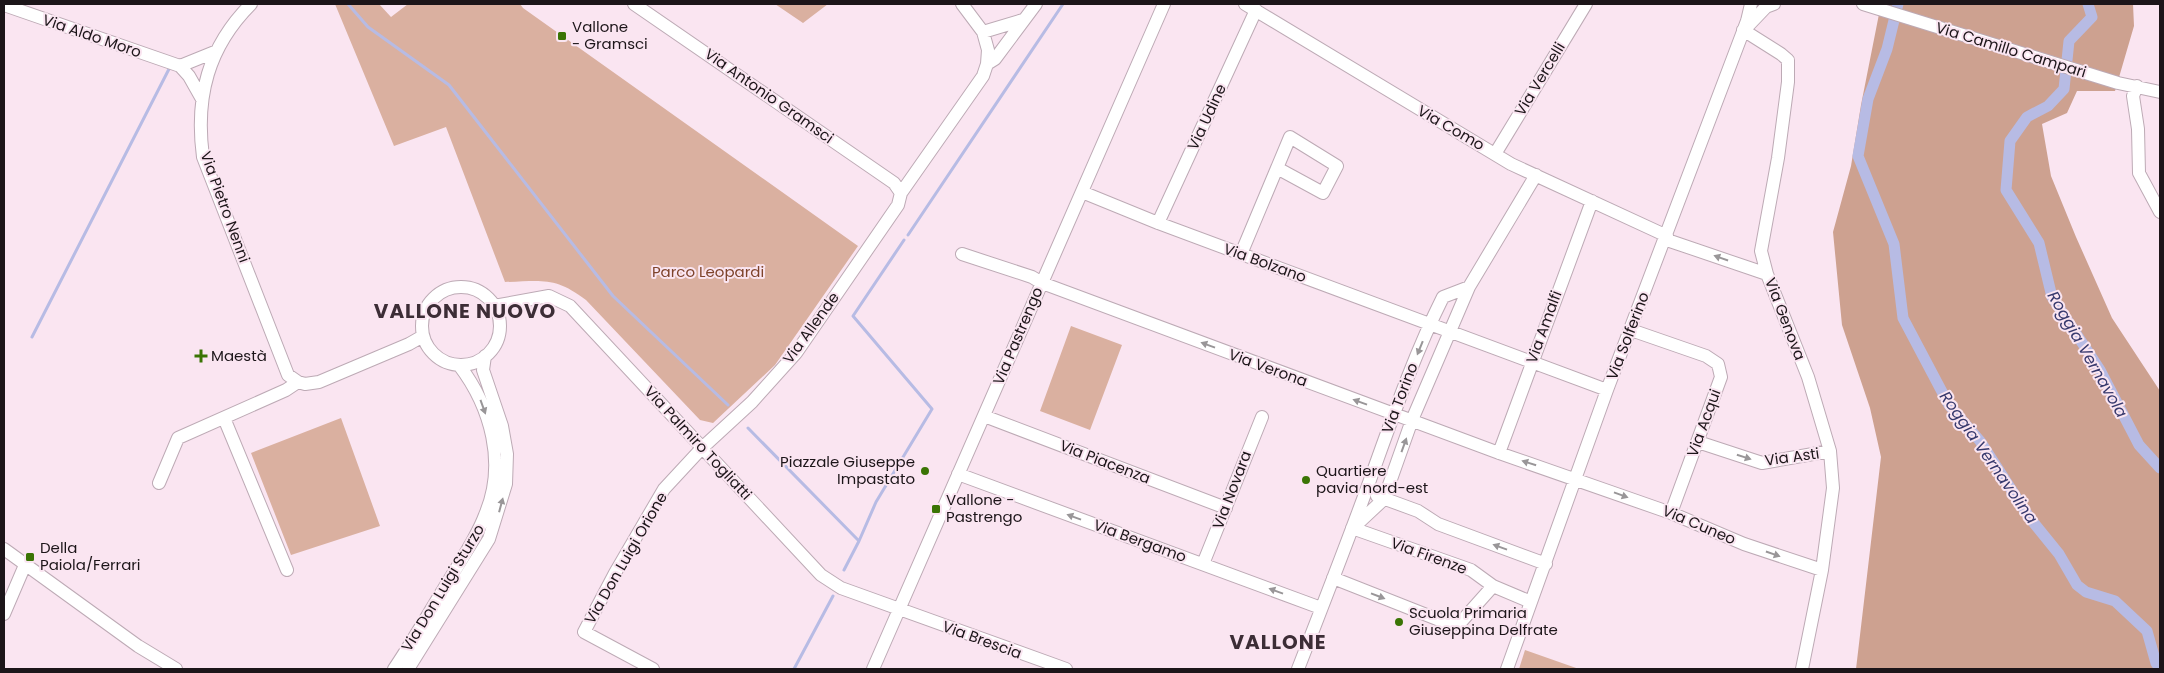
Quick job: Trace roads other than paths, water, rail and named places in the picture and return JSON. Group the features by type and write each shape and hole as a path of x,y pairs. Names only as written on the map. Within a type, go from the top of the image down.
{"street":[{"name":"Via Pietro Nenni","path":"251,4 231,26 207,74 202,99 200,134 203,157 288,375 298,382"},
{"name":"Via Antonio Gramsci","path":"634,4 894,183 901,193"},
{"path":"962,4 982,32 988,50 987,64"},
{"path":"987,64 995,59 1036,4"},
{"name":"Via Pastrengo","path":"873,669 1164,4"},
{"name":"Via Vercelli","path":"1495,154 1586,4"},
{"name":"Via Solferino","path":"1507,669 1607,390 1743,30 1751,4"},
{"path":"1743,30 1766,7 1774,4"},
{"name":"Via Camillo Campari","path":"1863,4 2118,83 2160,92"},
{"name":"Via Aldo Moro","path":"4,5 180,66"},
{"name":"Via Como","path":"1250,7 1465,138 1495,154 1665,237 1767,274"},
{"name":"Via Udine","path":"1158,224 1250,7"},
{"path":"982,32 1023,20"},
{"name":"Via Genova","path":"1743,30 1788,60 1788,82 1778,158 1761,251 1767,274 1808,377 1830,451 1833,488 1822,570 1802,669"},
{"path":"202,99 189,76 180,66 217,51"},
{"name":"Via Allende","path":"702,448 752,402 796,353 898,205 901,193 978,86 987,64"},
{"path":"2137,86 2133,96 2138,129 2139,173 2160,212"},
{"path":"1241,254 1277,168 1290,137 1337,166 1323,193 1277,168"},
{"name":"Via Torino","path":"1352,528 1384,499 1412,420 1469,287 1536,175"},
{"name":"Via Bolzano","path":"1082,192 1158,224 1450,330 1607,390"},
{"name":"Via Amalfi","path":"1498,453 1592,201"},
{"name":"Via Verona","path":"962,254 1032,277 1042,283 1498,453 1576,478"},
{"path":"459,286 473,288 485,295 494,306 499,319 499,333 494,346 485,356 473,363 459,365 443,360 430,350 423,336 422,322 425,308 434,297 446,289 459,286"},
{"name":"Via Torino","path":"1298,669 1366,492 1393,414 1430,323 1443,297 1469,287"},
{"name":"Via Palmiro Togliatti","path":"494,306 549,296 570,306 821,575 841,588 899,610"},
{"name":"Via Acqui","path":"1631,330 1706,356 1718,364 1721,377 1671,513"},
{"path":"159,483 178,438 286,390 298,382 306,384 319,382 409,344 423,336"},
{"name":"Via Don Luigi Sturzo","path":"408,669 489,539 506,484 507,454 502,426 483,370 485,356"},
{"name":"Via Don Luigi Sturzo","path":"394,669 478,532 493,493 495,447 480,397 459,365"},
{"name":"Via Piacenza","path":"984,416 1226,508"},
{"name":"Via Novara","path":"1203,564 1262,416"},
{"path":"224,418 287,570"},
{"name":"Via Asti","path":"1698,442 1762,463 1830,451"},
{"name":"Via Don Luigi Orione","path":"653,669 584,632 615,572 664,489 702,448"},
{"name":"Via Bergamo","path":"958,474 1321,608"},
{"name":"Via Cuneo","path":"1576,478 1671,513 1744,544 1822,570"},
{"path":"1366,492 1418,511 1438,524 1546,564"},
{"name":"Via Firenze","path":"1352,528 1471,570 1493,586 1532,602"},
{"path":"4,549 138,646 176,669"},
{"path":"4,614 25,564"},
{"path":"1333,578 1452,625 1460,623 1493,586"},
{"name":"Via Brescia","path":"899,610 1066,669"}],"waterway":[{"path":"348,4 368,27 449,85 613,296 728,405"},
{"path":"908,235 1063,4"},
{"name":"Roggia Vernavolina","path":"1898,4 1887,49 1868,99 1858,156 1894,244 1903,318 1949,405 1980,441 2029,517 2059,554 2077,585 2086,592 2115,601 2147,631 2156,663 2160,669"},
{"name":"Roggia Vernavola","path":"2088,4 2092,17 2069,41 2064,89 2048,106 2027,117 2010,141 2006,190 2039,243 2052,297 2100,370 2139,445 2160,468"},
{"path":"32,337 169,69"},
{"path":"859,541 876,502 932,409 853,316 904,240"},
{"path":"748,428 859,541 844,570"},
{"path":"794,669 833,596"}],"place":[{"name":"Vallone - Gramsci","path":"562,36"},
{"name":"Maestà","path":"201,356"},
{"name":"Piazzale Giuseppe Impastato","path":"925,471"},
{"name":"Quartiere pavia nord-est","path":"1306,480"},
{"name":"Vallone - Pastrengo","path":"936,509"},
{"name":"Della Paiola/Ferrari","path":"30,557"},
{"name":"Scuola Primaria Giuseppina Delfrate","path":"1399,622"}],"district":[{"name":"VALLONE NUOVO","path":"465,311"},
{"name":"VALLONE","path":"1278,642"}],"park label":[{"name":"Parco Leopardi","path":"708,272"}]}
